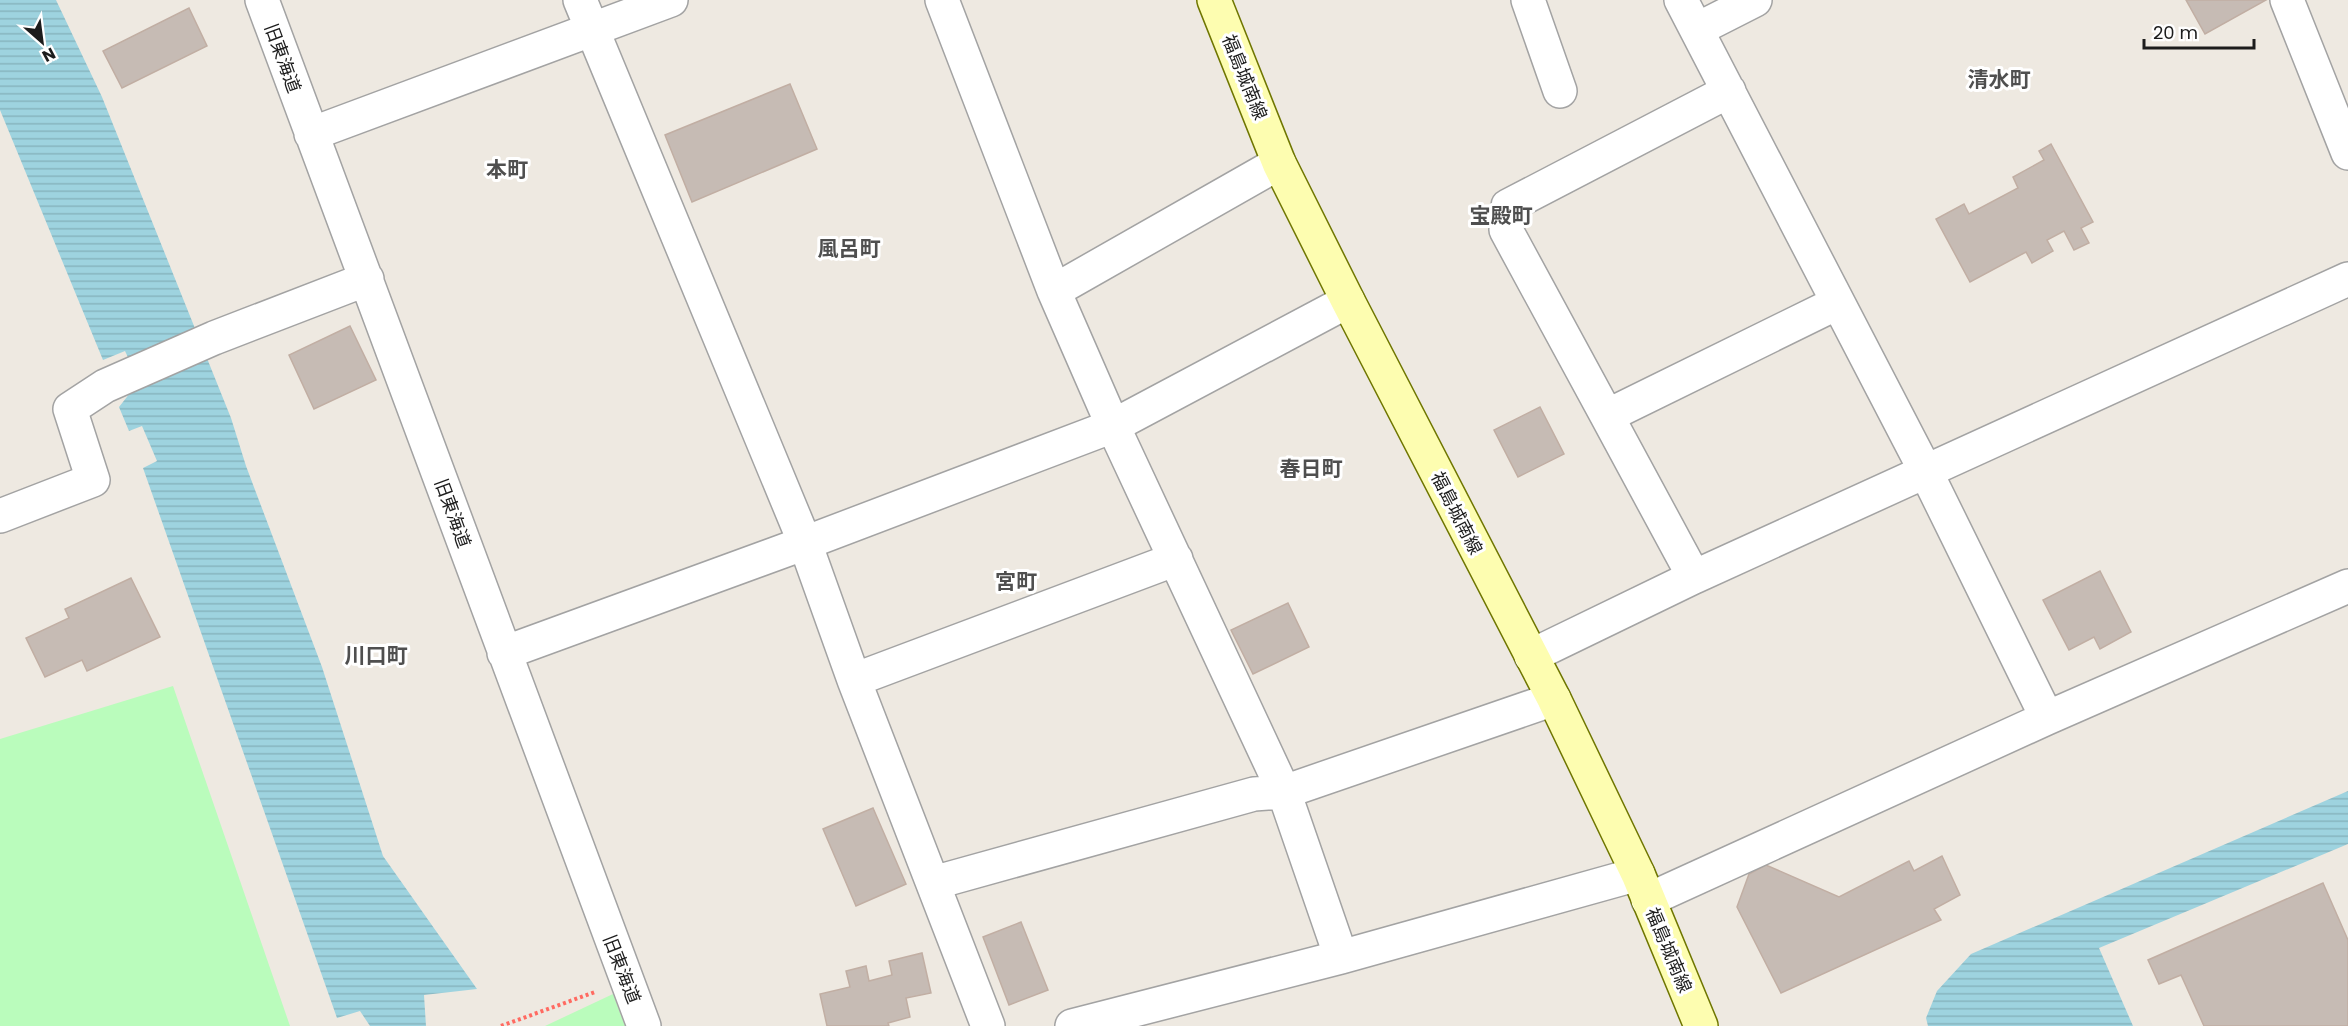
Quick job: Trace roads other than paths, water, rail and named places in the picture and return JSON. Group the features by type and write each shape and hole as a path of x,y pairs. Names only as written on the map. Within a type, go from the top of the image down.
{"main road":[{"name":"福島城南線","path":"1214,0 1279,163 1554,699 1643,887 1701,1026"}],"street":[{"name":"旧東海道","path":"262,0 644,1026"},
{"path":"311,134 586,15 670,0"},
{"path":"942,0 1054,291 1113,426 1284,792 1341,957"},
{"path":"1528,0 1560,91"},
{"path":"1681,0 1926,470 2047,718"},
{"path":"1698,29 1755,0"},
{"path":"2287,0 2348,153"},
{"path":"586,15 805,543 854,680 988,1026"},
{"path":"1694,577 1506,230 1508,206 1729,92"},
{"path":"1054,291 1279,163"},
{"path":"0,516 93,480 70,410 105,386 214,338 367,279"},
{"path":"1531,656 1694,577 2348,279"},
{"path":"504,653 805,543 1113,426 1348,301"},
{"path":"1607,416 1837,303"},
{"path":"854,680 1176,559"},
{"path":"1072,1026 1341,957 1643,887 2047,718 2348,586"},
{"path":"933,883 1254,794 1284,792 1554,699"}],"water":[{"path":"0,0 56,0 102,97 231,418 246,466 322,667 383,856 477,989 424,995 426,1026 370,1026 360,1011 337,1018 143,468 157,461 142,426 129,431 119,407 130,393 141,385 125,351 103,360 0,110"},
{"path":"2348,791 2348,844 2099,948 2133,1026 1928,1026 1926,1018 1937,991 1971,954"}],"district":[{"name":"清水町","path":"1999,79"},
{"name":"本町","path":"507,169"},
{"name":"宝殿町","path":"1501,215"},
{"name":"風呂町","path":"849,248"},
{"name":"春日町","path":"1311,468"},
{"name":"宮町","path":"1016,581"},
{"name":"川口町","path":"376,655"}]}
